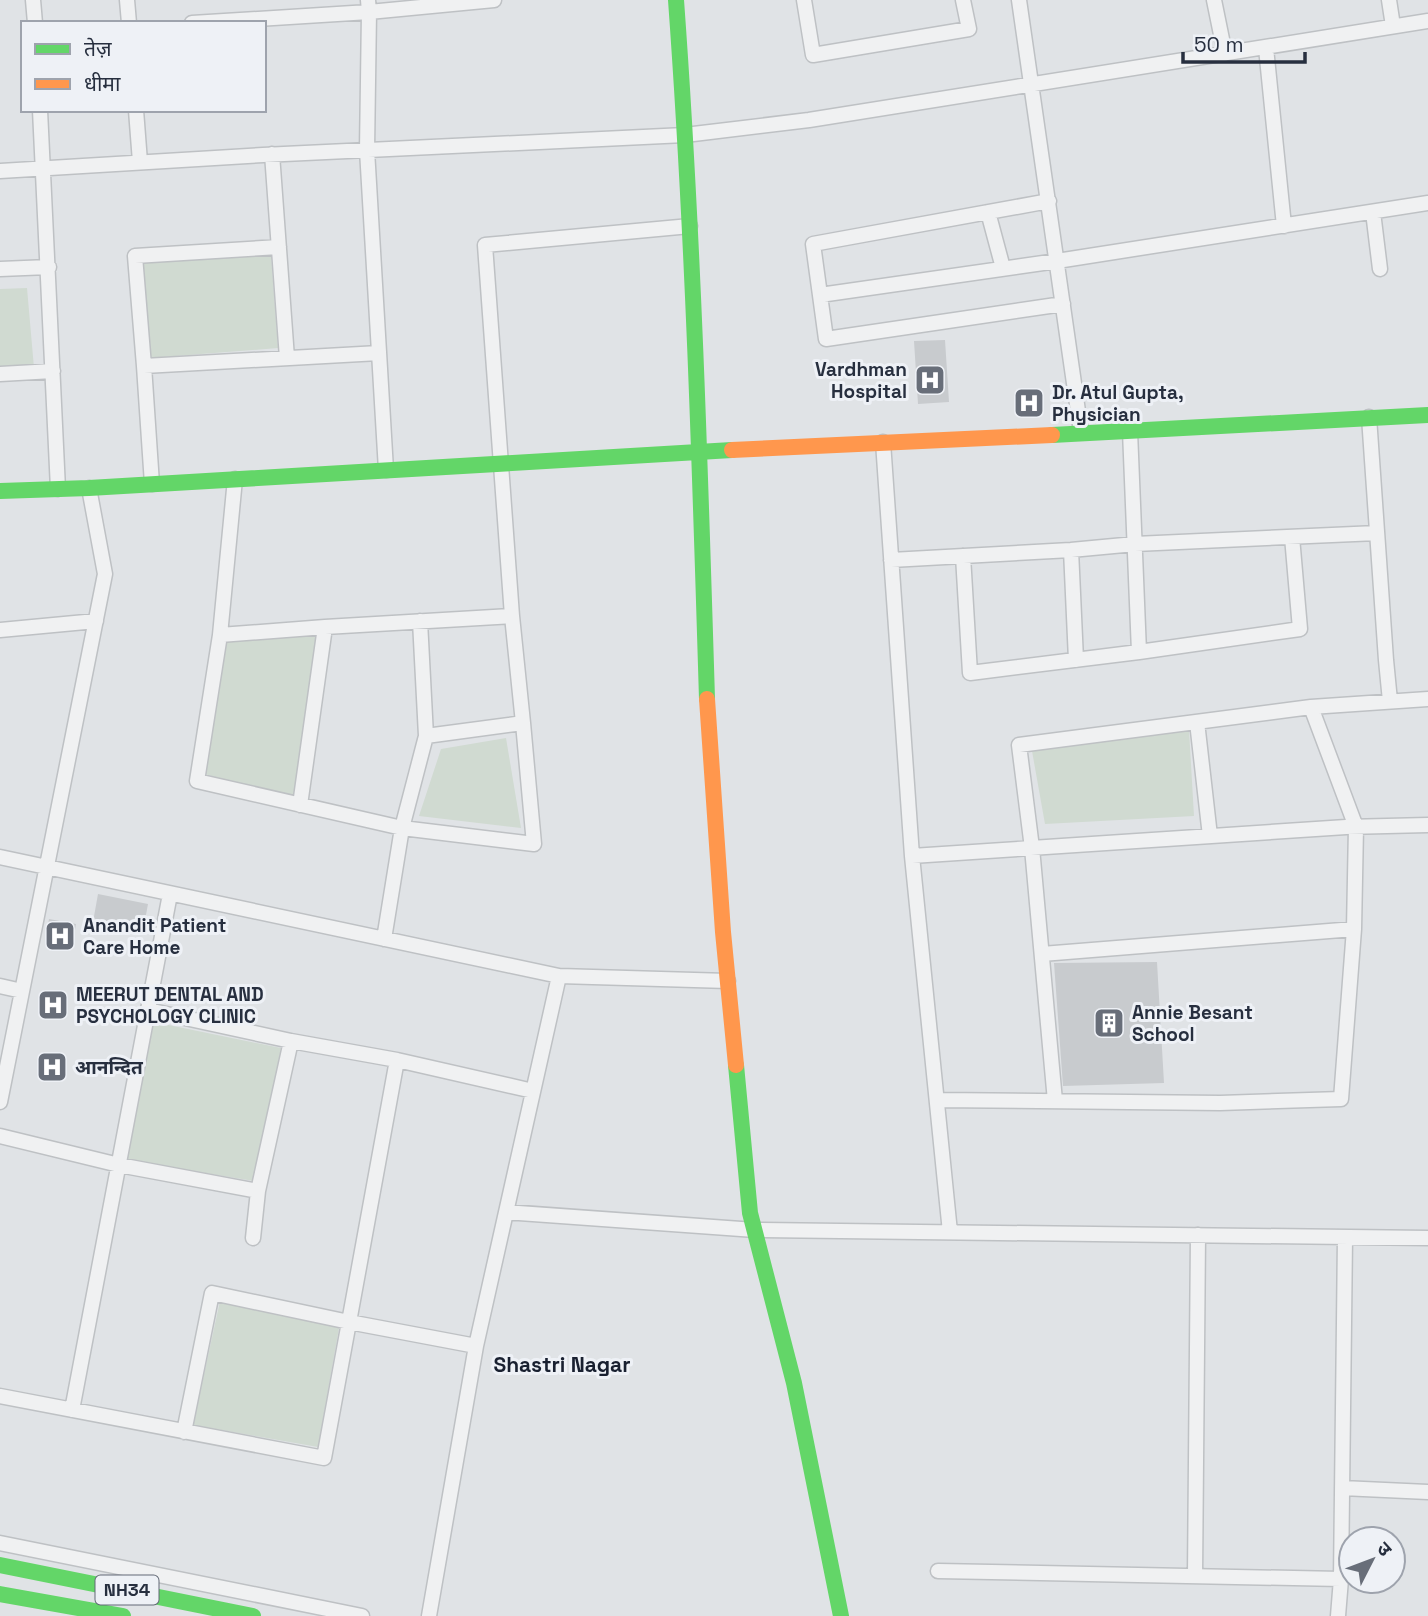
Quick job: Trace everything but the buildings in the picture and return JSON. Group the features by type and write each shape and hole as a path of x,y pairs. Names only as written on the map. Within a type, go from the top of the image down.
{"main road":[{"path":"676,0 700,451 707,710 728,981 750,1213 794,1383 841,1616"},
{"path":"0,491 700,451 1428,415"},
{"name":"NH34","path":"0,1565 253,1616"},
{"path":"120,1616 123,1590"},
{"name":"NH34","path":"0,1594 120,1616"}],"street":[{"path":"33,0 35,21"},
{"path":"127,0 129,21"},
{"path":"213,21 368,6 494,0"},
{"path":"804,0 813,55 969,29 964,0"},
{"path":"1019,0 1081,432"},
{"path":"1214,0 1225,54"},
{"path":"1389,0 1393,26"},
{"path":"368,6 367,150 386,470"},
{"path":"0,170 685,135 809,120 1428,21"},
{"path":"1266,48 1284,226"},
{"path":"40,112 58,489"},
{"path":"136,112 140,162"},
{"path":"272,154 287,358"},
{"path":"1048,201 813,244 826,339 1063,304"},
{"path":"820,295 1057,261 1428,202"},
{"path":"988,212 1003,268"},
{"path":"1374,212 1380,269"},
{"path":"235,479 220,635 197,781 402,828 534,844 512,616 485,245 690,226"},
{"path":"152,484 135,256 279,247"},
{"path":"0,269 49,267"},
{"path":"144,366 379,353"},
{"path":"0,373 53,371"},
{"path":"1369,417 1390,701"},
{"path":"1130,431 1139,652"},
{"path":"883,442 912,856 950,1232"},
{"path":"0,1102 105,574 89,488"},
{"path":"891,560 1135,544 1377,533"},
{"path":"964,556 970,673 1300,629 1292,537"},
{"path":"1071,550 1076,660"},
{"path":"220,635 512,616"},
{"path":"0,630 96,621"},
{"path":"384,939 402,828 426,736 420,621"},
{"path":"300,805 325,627"},
{"path":"1055,1101 1032,848 1019,745 1311,707 1428,699"},
{"path":"937,1100 1220,1103 1340,1099 1353,929 1356,827 1311,707"},
{"path":"1197,722 1210,836"},
{"path":"426,736 523,723"},
{"path":"912,856 1356,827 1428,825"},
{"path":"0,857 559,976 728,981"},
{"path":"72,1410 170,894"},
{"path":"1042,954 1353,929"},
{"path":"429,1616 476,1346 559,976"},
{"path":"0,986 22,991"},
{"path":"148,1010 291,1041 397,1060 533,1091"},
{"path":"253,1238 258,1191 291,1041"},
{"path":"0,1396 324,1458 397,1060"},
{"path":"0,1136 119,1165 258,1191"},
{"path":"506,1212 755,1230 1428,1237"},
{"path":"1195,1576 1198,1235"},
{"path":"1342,1525 1345,1237"},
{"path":"184,1432 212,1293 476,1346"},
{"path":"1342,1488 1428,1492"},
{"path":"0,1543 362,1616"},
{"path":"938,1571 1337,1579"},
{"path":"1338,1616 1340,1595"}],"shaded area":[{"path":"271,255 278,348 150,358 142,262"},
{"path":"27,288 34,368 0,369 0,289"},
{"path":"316,635 295,797 204,774 226,640"},
{"path":"1189,730 1194,816 1045,824 1032,751"},
{"path":"506,738 521,828 419,816 441,749"},
{"path":"154,1022 281,1048 254,1181 126,1160"},
{"path":"220,1301 339,1328 318,1447 193,1425"}],"traffic: fast":[{"path":"676,0 699,437 707,699"},
{"path":"1052,435 1428,415"},
{"path":"0,491 732,450"},
{"path":"736,1065 750,1213 794,1383 841,1616"},
{"path":"0,1565 253,1616"},
{"path":"0,1594 123,1616"}],"traffic: slow":[{"path":"732,450 1052,435"},
{"path":"707,699 723,932 736,1065"}],"place":[{"name":"Vardhman Hospital","path":"930,380"},
{"name":"Dr. Atul Gupta, Physician","path":"1029,403"},
{"name":"Anandit Patient Care Home","path":"60,936"},
{"name":"MEERUT DENTAL AND PSYCHOLOGY CLINIC","path":"53,1005"},
{"name":"Annie Besant School","path":"1109,1023"},
{"name":"आनन्दित","path":"52,1067"}],"district":[{"name":"Shastri Nagar","path":"562,1365"}]}
